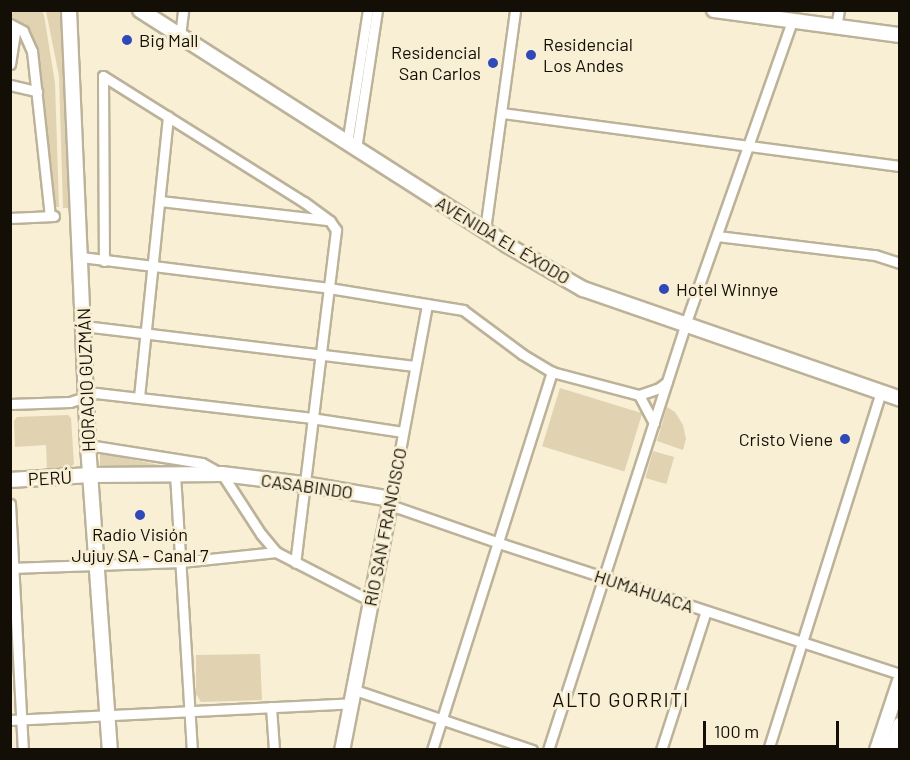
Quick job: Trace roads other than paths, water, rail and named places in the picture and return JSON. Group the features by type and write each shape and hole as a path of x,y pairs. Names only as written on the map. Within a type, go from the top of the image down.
{"main road":[{"name":"HORACIO GUZMÁN","path":"69,10 84,326 85,395 110,750"},
{"name":"AVENIDA EL ÉXODO","path":"140,10 485,230 583,289 900,399"},
{"path":"714,10 900,34"},
{"name":"CASABINDO","path":"90,475 222,474 304,484 391,502"},
{"name":"PERÚ","path":"10,480 90,475"},
{"name":"RÍO SAN FRANCISCO","path":"342,750 391,502"},
{"path":"877,750 900,681"},
{"path":"891,750 900,725"}],"street":[{"path":"180,36 183,10"},
{"path":"352,146 368,10"},
{"path":"352,146 376,10"},
{"path":"485,230 515,10"},
{"path":"836,27 839,10"},
{"path":"548,750 686,325 792,21"},
{"path":"10,64 13,26 23,31 32,51 52,216 10,218"},
{"path":"104,261 103,76 330,220 336,230 295,562"},
{"path":"10,85 37,91"},
{"path":"502,113 747,148 900,166"},
{"path":"139,396 168,116"},
{"path":"160,201 330,220"},
{"path":"717,236 875,255 900,263"},
{"path":"81,257 153,268 329,288 463,310 522,354 552,372 639,395 659,388 669,380"},
{"name":"RÍO SAN FRANCISCO","path":"391,502 427,304"},
{"path":"84,326 416,366"},
{"path":"432,750 552,372"},
{"path":"768,750 880,392"},
{"path":"10,404 70,402 96,393 139,396 403,432"},
{"path":"639,395 654,423"},
{"name":"CASABINDO","path":"88,445 202,463 222,474"},
{"path":"175,474 192,750"},
{"path":"222,474 261,534 276,552 371,601"},
{"name":"HUMAHUACA","path":"391,502 499,543 900,674"},
{"path":"10,504 23,750"},
{"path":"12,568 181,562 276,552"},
{"path":"661,750 706,611"},
{"path":"10,720 271,707 354,696 442,719 532,750"},
{"path":"271,707 274,750"}],"place":[{"name":"Big Mall","path":"127,40"},
{"name":"Residencial Los Andes","path":"531,55"},
{"name":"Residencial San Carlos","path":"493,63"},
{"name":"Hotel Winnye","path":"664,289"},
{"name":"Cristo Viene","path":"845,439"},
{"name":"Radio Visión Jujuy SA - Canal 7","path":"140,515"}],"district":[{"name":"ALTO GORRITI","path":"621,699"}]}
